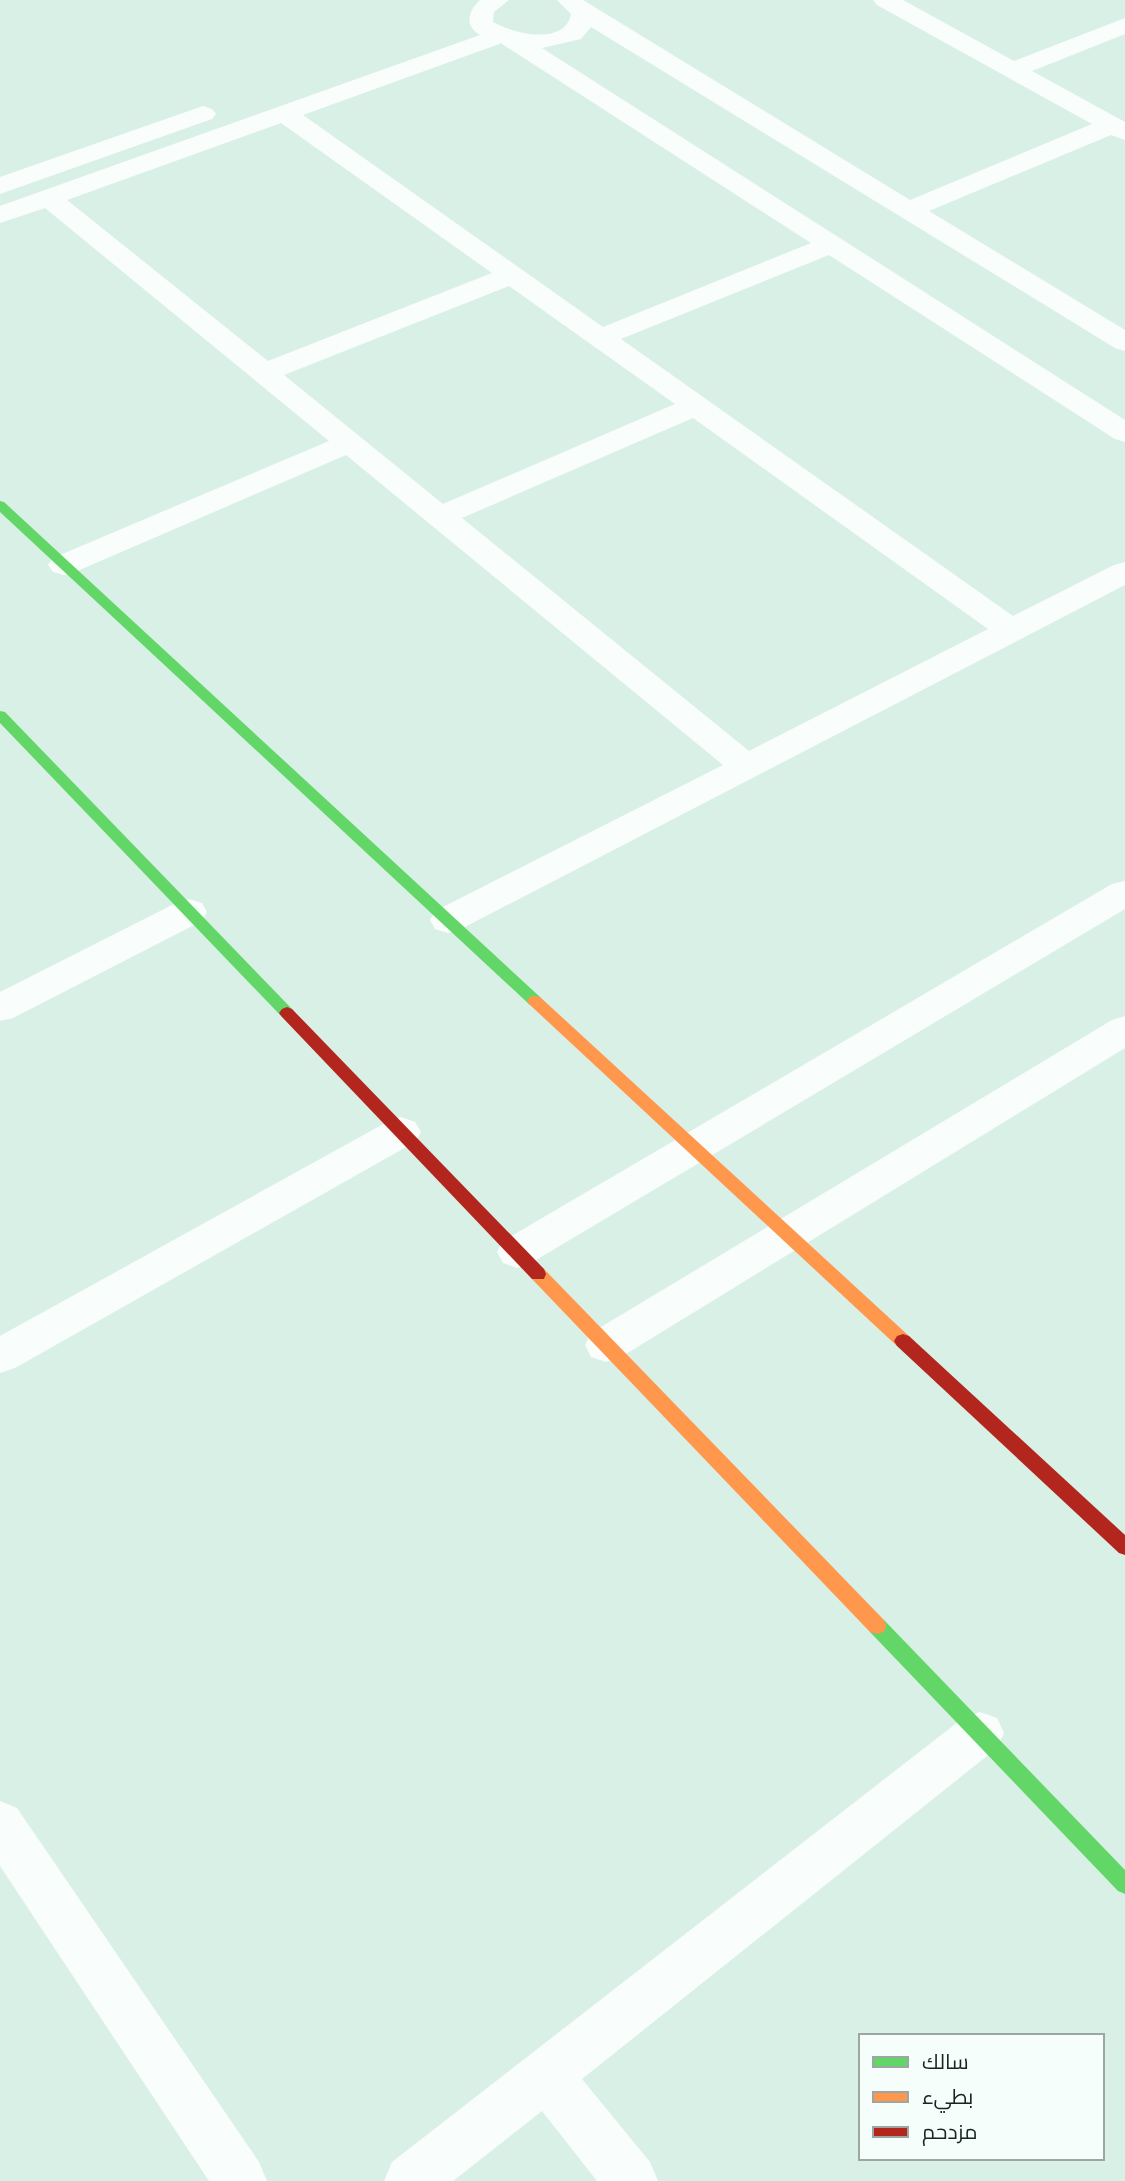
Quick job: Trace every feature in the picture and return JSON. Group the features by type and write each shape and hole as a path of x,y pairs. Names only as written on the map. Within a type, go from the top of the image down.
{"street":[{"path":"885,0 1119,129"},
{"path":"0,215 284,113 505,38 538,42 569,34 580,28 584,20 582,5"},
{"path":"582,5 908,210 1125,342"},
{"path":"488,9 482,26 505,38 1125,433"},
{"path":"441,31 488,9"},
{"path":"1013,70 1125,25"},
{"path":"0,186 220,108"},
{"path":"284,113 1011,630"},
{"path":"908,210 1119,129"},
{"path":"49,198 746,766"},
{"path":"600,338 831,245"},
{"path":"264,373 512,275"},
{"path":"441,516 696,406"},
{"path":"64,565 350,443"},
{"path":"0,505 788,1234 1119,1530"},
{"path":"448,920 1125,572"},
{"path":"2,719 1125,1884"},
{"path":"517,1251 1125,893"},
{"path":"0,1007 189,912"},
{"path":"606,1345 1125,1030"},
{"path":"0,1356 401,1132"},
{"path":"411,2181 980,1733"},
{"path":"0,1824 240,2181"},
{"path":"546,2075 631,2181"}],"traffic: fast":[{"path":"0,505 535,1001"},
{"path":"0,715 287,1013"},
{"path":"877,1626 1125,1884"}],"traffic: slow":[{"path":"535,1001 903,1341"},
{"path":"538,1274 877,1626"}],"traffic: jam":[{"path":"287,1013 538,1274"},
{"path":"903,1341 1125,1547"}]}
